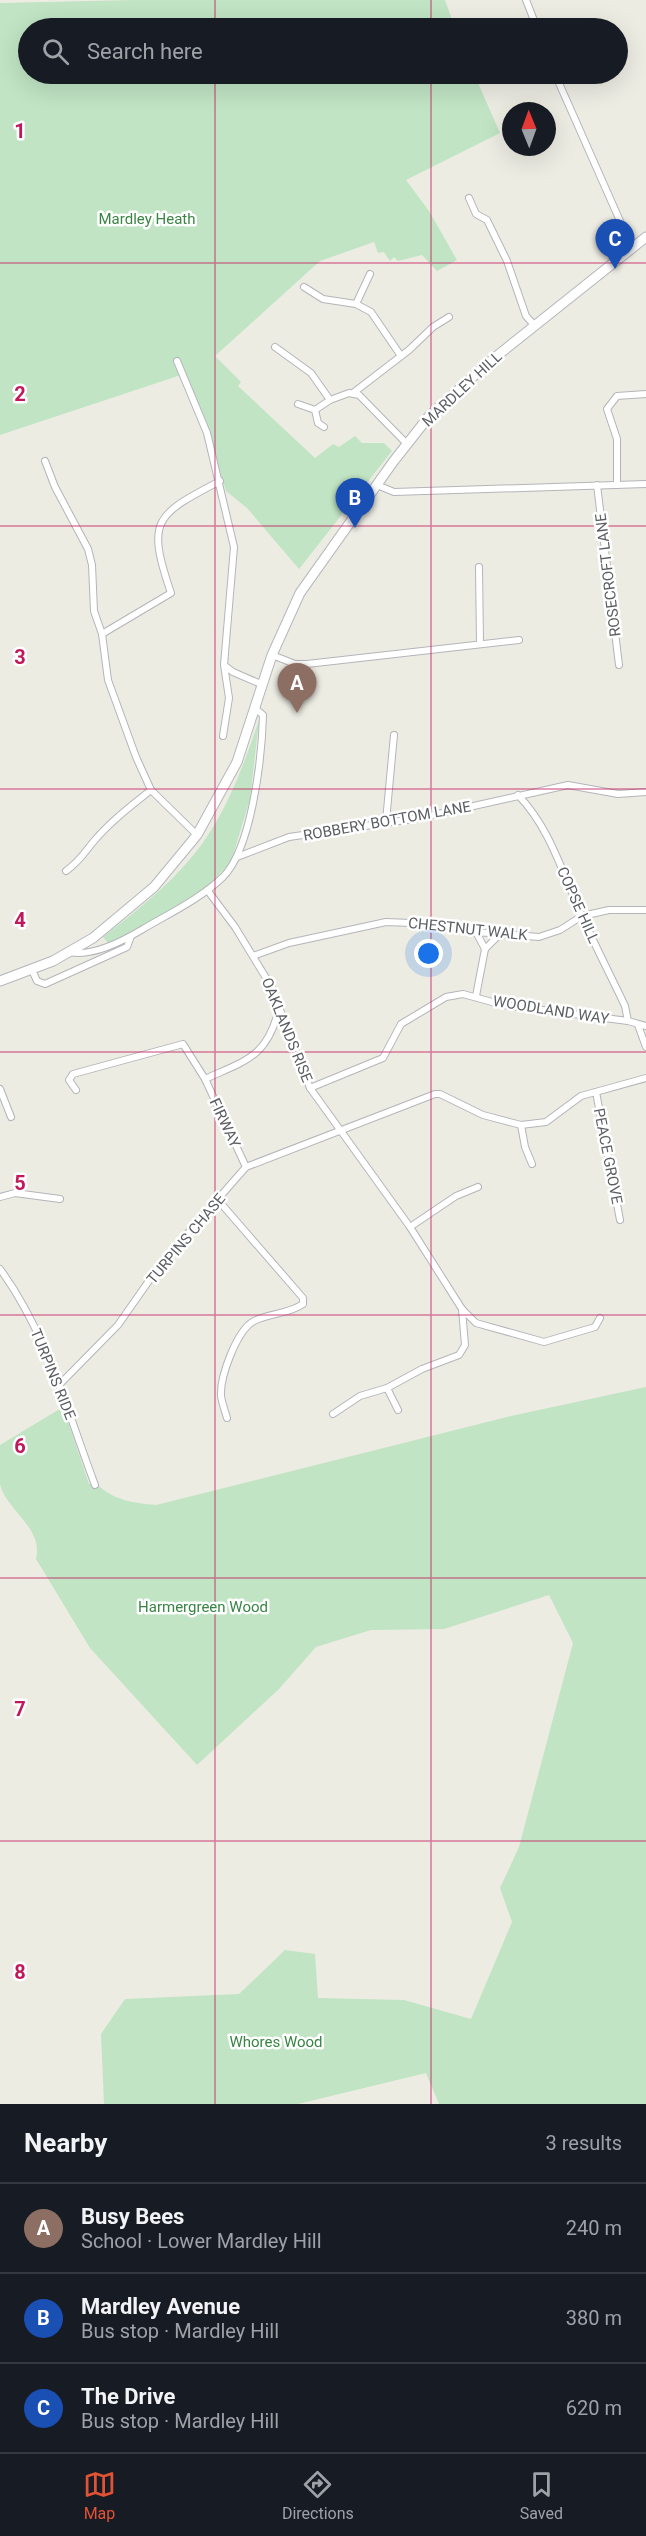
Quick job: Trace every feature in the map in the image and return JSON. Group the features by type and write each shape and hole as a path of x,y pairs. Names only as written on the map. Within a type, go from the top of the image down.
{"main road":[{"name":"MARDLEY HILL","path":"0,981 32,970 93,938 154,886 196,835 237,762 272,655 300,593 376,484 430,415 534,325 646,237"}],"street":[{"path":"526,0 533,18"},
{"path":"559,84 632,248"},
{"path":"469,198 476,214 487,220 507,261 526,316 534,325"},
{"path":"356,304 370,274"},
{"path":"304,287 323,299 356,304 377,318 401,356"},
{"path":"315,410 330,400 353,393 401,356 433,327 449,317"},
{"path":"274,347 310,373 330,400"},
{"path":"177,361 207,433 234,547 224,665 229,698 223,736"},
{"path":"353,393 359,395 407,444"},
{"path":"617,485 617,439 607,413 608,406 617,396 646,394"},
{"path":"298,404 315,410"},
{"path":"315,410 318,423 324,427"},
{"path":"45,461 55,487 88,549 92,565 94,611 102,634 108,680 151,790 196,835"},
{"path":"102,634 171,593 160,562 157,541 164,515 190,496 220,481"},
{"path":"376,484 394,492 646,484"},
{"name":"ROSECROFT LANE","path":"597,485 619,665"},
{"path":"478,567 480,644"},
{"path":"272,655 295,664 307,664 519,640"},
{"path":"224,665 233,672 263,685"},
{"path":"70,952 83,954 131,936 208,891 224,875 237,857 252,803 263,723 263,713 256,709"},
{"path":"386,821 394,735"},
{"name":"ROBBERY BOTTOM LANE","path":"237,857 289,837 386,821 420,818 518,795 575,785 618,794 646,792"},
{"path":"66,871 76,867 93,842 120,814 151,790"},
{"name":"COPSE HILL","path":"518,795 534,811 552,844 582,916 625,1006 628,1021"},
{"name":"OAKLANDS RISE","path":"208,891 271,986 310,1088 410,1227 462,1309 465,1345 459,1355 422,1369 387,1388 360,1396 333,1414"},
{"name":"CHESTNUT WALK","path":"253,956 289,943 386,922 436,924 476,932 539,937 551,934 582,916 609,910 646,910"},
{"path":"476,932 485,949"},
{"path":"476,996 485,949 500,934"},
{"path":"32,970 37,981 45,984 127,947 131,936"},
{"path":"93,938 101,947"},
{"name":"WOODLAND WAY","path":"310,1088 383,1058 401,1024 446,997 463,994 503,1005 628,1021 646,1026"},
{"name":"FIRWAY","path":"246,1167 205,1079 245,1060 267,1044 280,1008"},
{"path":"638,1025 646,1047"},
{"path":"76,1090 69,1080 73,1074 183,1044 205,1079"},
{"path":"532,1164 525,1147 521,1125 546,1122 573,1100 646,1078"},
{"path":"0,1089 11,1117"},
{"name":"PEACE GROVE","path":"596,1092 620,1220"},
{"name":"TURPINS CHASE","path":"59,1384 118,1325 160,1265 246,1167 428,1096 440,1094 483,1115 521,1125"},
{"path":"410,1227 456,1196 478,1187"},
{"path":"0,1197 15,1193 60,1199"},
{"path":"218,1200 303,1298 303,1304 295,1309 252,1322 239,1335 221,1395 227,1418"},
{"name":"TURPINS RIDE","path":"0,1269 29,1316 59,1384 95,1485"},
{"path":"462,1309 476,1323 544,1342 595,1327 600,1318"},
{"path":"387,1388 398,1410"}],"green space":[{"name":"Mardley Heath","path":"134,0 445,0 451,18 18,18 18,84 478,84 500,133 406,180 429,211 457,260 437,271 422,255 398,261 394,257 390,261 384,252 378,253 374,242 320,261 215,356 241,382 238,386 315,458 333,444 339,447 355,436 362,443 384,443 392,451 299,569 247,508 226,491 202,412 184,374 0,435 0,3"},
{"path":"259,720 250,799 231,862 205,889 126,937 108,943 103,937 145,903 184,866 215,825 230,796"},
{"name":"Harmergreen Wood","path":"646,1387 646,2104 439,2104 426,2073 298,2104 104,2104 101,2034 125,1999 239,1994 285,1950 315,1954 318,1998 404,2000 471,2019 512,1922 500,1888 519,1847 573,1643 549,1595 444,1629 371,1630 316,1647 279,1689 197,1765 90,1648 36,1559 37,1548 29,1528 3,1493 0,1484 0,1445 63,1407 89,1484 96,1483 102,1489 123,1500 156,1505 511,1416"}],"place":[{"name":"The Drive","path":"615,269"},
{"name":"Mardley Avenue","path":"355,528"},
{"name":"Busy Bees","path":"297,713"}],"park label":[{"name":"Whores Wood","path":"276,2042"}]}
